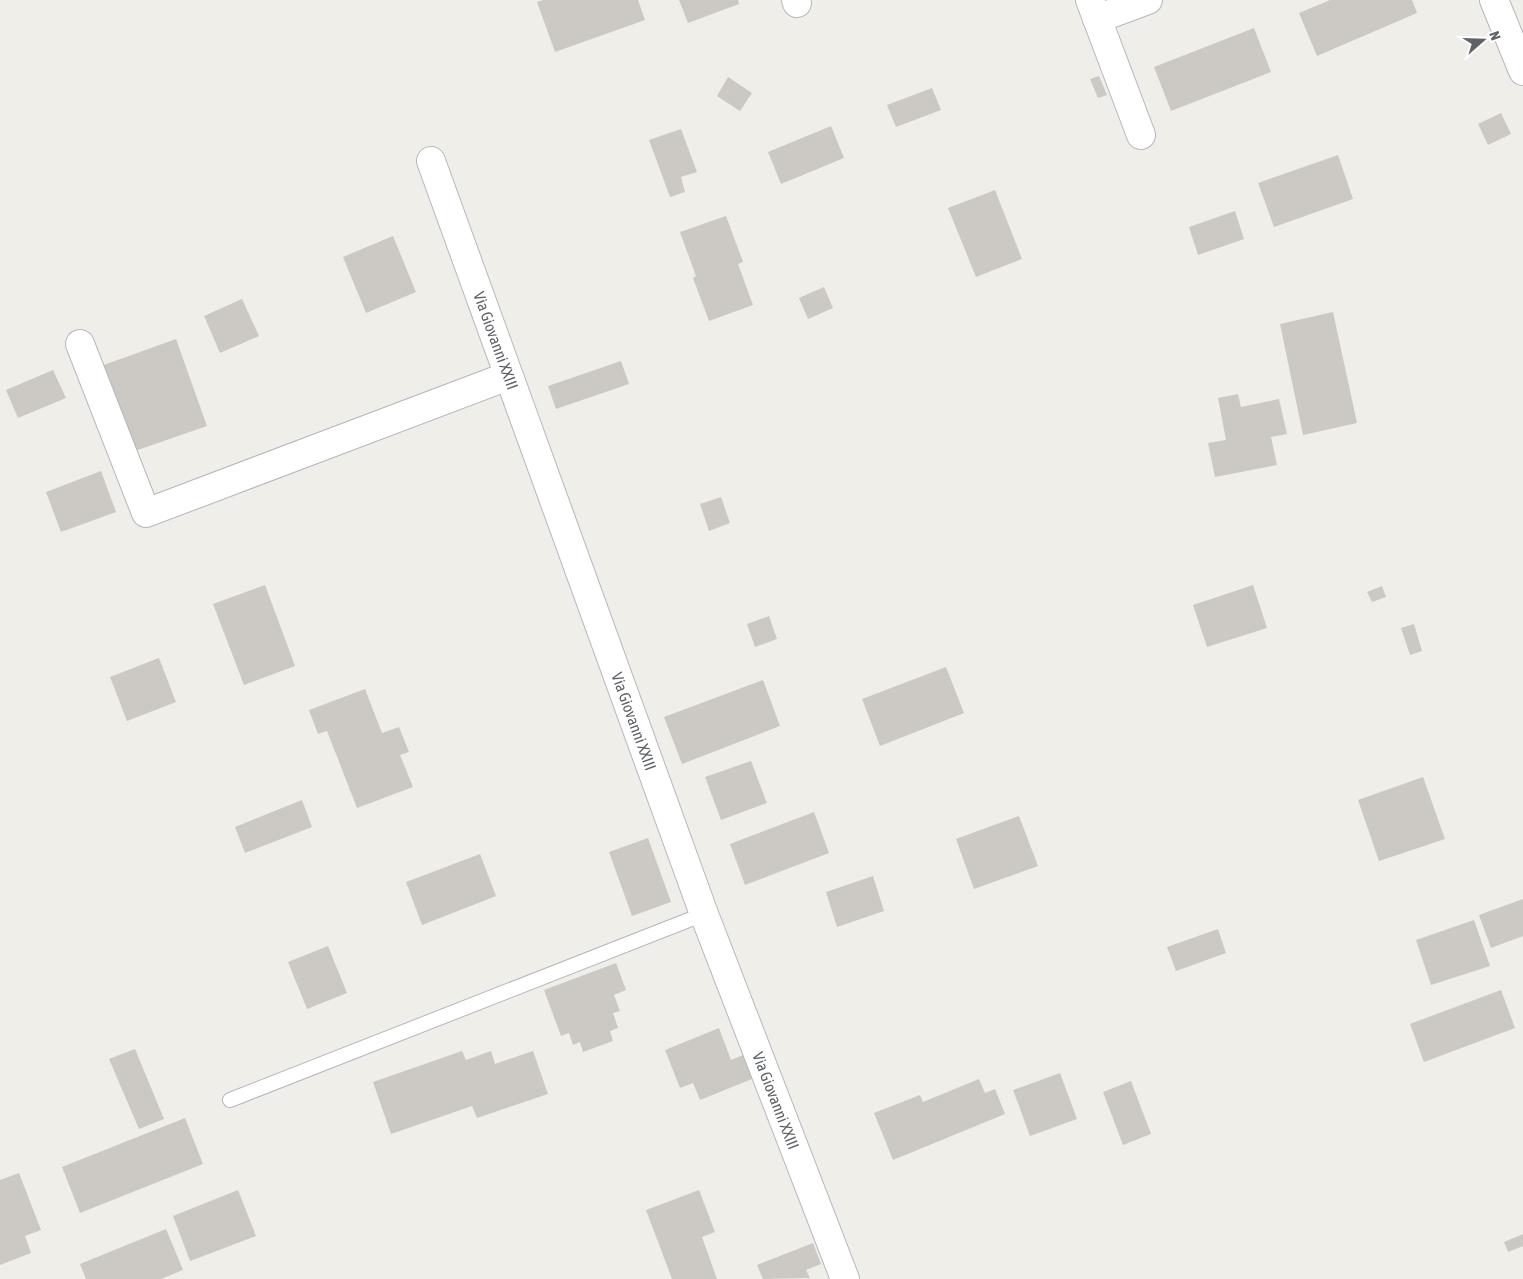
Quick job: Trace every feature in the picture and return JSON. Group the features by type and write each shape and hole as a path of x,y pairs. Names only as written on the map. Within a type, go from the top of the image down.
{"street":[{"path":"1142,135 1094,9 1148,0"},
{"path":"1494,0 1523,71"},
{"name":"Via Giovanni XXIII","path":"430,161 704,914 845,1279"},
{"path":"80,344 146,512 508,376"}],"lane":[{"path":"230,1100 704,914"}],"building":[{"path":"543,0 638,0 645,20 555,52 537,2"},
{"path":"679,0 738,0 739,4 688,23"},
{"path":"1330,0 1412,0 1417,13 1317,56 1299,13"},
{"path":"1254,28 1271,72 1171,111 1154,67"},
{"path":"1099,76 1107,95 1098,98 1090,79"},
{"path":"728,77 752,93 740,111 717,96"},
{"path":"932,88 941,110 896,127 887,105"},
{"path":"1501,113 1511,134 1488,145 1478,124"},
{"path":"831,126 844,158 781,184 768,152"},
{"path":"681,129 697,172 681,177 685,192 670,197 649,140"},
{"path":"1338,155 1353,199 1274,227 1258,183"},
{"path":"995,190 1022,259 976,277 948,208"},
{"path":"1235,211 1244,239 1198,255 1189,227"},
{"path":"726,216 743,262 738,264 753,305 709,321 693,278 696,276 680,232"},
{"path":"393,236 416,292 366,313 343,257"},
{"path":"824,287 833,308 808,319 799,298"},
{"path":"242,299 259,336 220,353 204,316"},
{"path":"1333,312 1357,423 1303,435 1280,324"},
{"path":"176,339 207,426 132,452 101,366"},
{"path":"621,361 629,384 556,409 548,386"},
{"path":"53,370 66,398 18,418 6,390"},
{"path":"1238,394 1241,407 1279,399 1287,434 1271,437 1277,465 1215,477 1208,443 1226,440 1218,398"},
{"path":"101,471 116,512 61,532 46,492"},
{"path":"721,497 730,523 709,531 700,504"},
{"path":"265,585 295,666 244,685 213,604"},
{"path":"1253,585 1267,628 1207,647 1193,605"},
{"path":"1382,586 1386,597 1372,602 1367,592"},
{"path":"769,616 777,639 755,647 747,624"},
{"path":"1414,624 1422,651 1410,655 1401,628"},
{"path":"159,658 176,702 127,721 110,677"},
{"path":"946,667 964,713 880,746 862,699"},
{"path":"763,680 780,726 682,764 664,717"},
{"path":"365,689 382,733 399,727 409,752 400,755 413,787 357,808 327,731 318,734 309,710"},
{"path":"751,761 767,803 721,820 705,777"},
{"path":"1423,777 1445,839 1379,861 1358,800"},
{"path":"302,800 312,827 245,853 235,827"},
{"path":"814,812 829,853 745,885 730,844"},
{"path":"1019,816 1038,866 974,889 956,839"},
{"path":"648,838 671,902 632,916 609,852"},
{"path":"480,854 496,896 422,925 406,882"},
{"path":"873,876 884,911 837,927 826,892"},
{"path":"1523,899 1523,936 1491,948 1479,915"},
{"path":"1474,920 1490,966 1431,985 1416,940"},
{"path":"1218,929 1226,953 1176,971 1167,947"},
{"path":"328,946 347,993 307,1009 288,962"},
{"path":"616,963 626,990 614,995 620,1011 613,1013 618,1028 610,1031 613,1041 583,1052 580,1042 573,1045 569,1033 561,1036 544,990"},
{"path":"1501,990 1515,1028 1424,1062 1410,1024"},
{"path":"719,1028 731,1060 743,1055 752,1079 700,1100 693,1083 680,1088 665,1050"},
{"path":"135,1049 164,1119 139,1129 109,1059"},
{"path":"462,1051 466,1060 491,1051 495,1064 533,1051 548,1094 477,1118 472,1106 391,1134 373,1082"},
{"path":"1060,1073 1077,1119 1030,1136 1013,1090"},
{"path":"979,1079 985,1093 995,1089 1005,1114 893,1160 874,1113 920,1095 923,1102"},
{"path":"1131,1081 1151,1134 1123,1145 1103,1092"},
{"path":"185,1118 203,1164 80,1213 62,1167"},
{"path":"19,1173 41,1230 25,1236 31,1253 0,1265 0,1180"},
{"path":"238,1190 256,1236 190,1261 173,1216"},
{"path":"699,1190 715,1232 702,1237 717,1279 672,1279 646,1210"},
{"path":"166,1229 183,1270 161,1279 86,1279 80,1264"},
{"path":"1523,1234 1523,1246 1508,1252 1504,1242"},
{"path":"813,1243 821,1264 806,1270 810,1278 763,1279 757,1265"}]}
